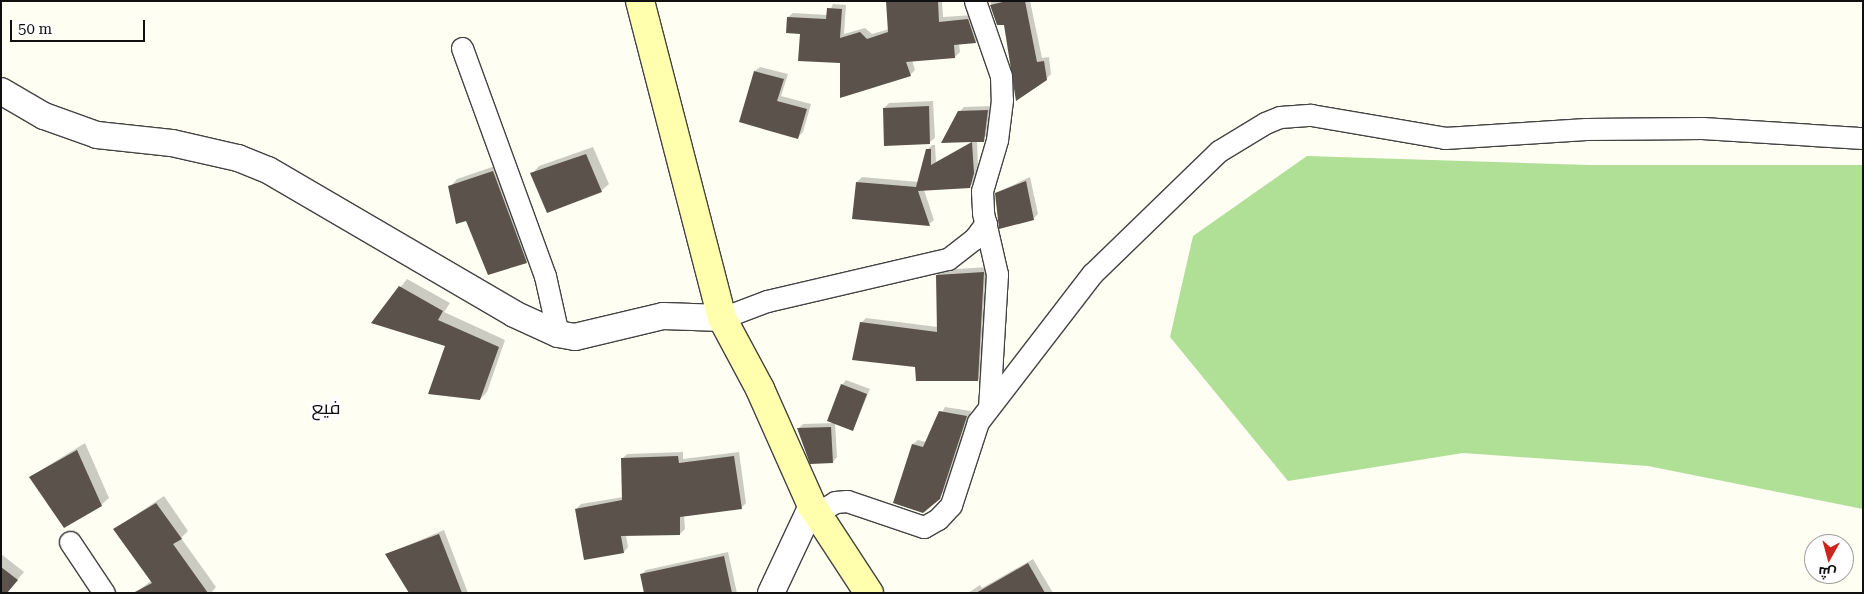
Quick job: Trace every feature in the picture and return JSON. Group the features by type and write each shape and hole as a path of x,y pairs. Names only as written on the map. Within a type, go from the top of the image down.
{"main road":[{"path":"640,1 722,318 760,389 814,509 869,593"}],"street":[{"path":"975,1 1000,76 1001,118 982,191 986,223 997,274 989,407"},
{"path":"462,48 545,276 558,334"},
{"path":"1,91 44,116 97,135 172,143 238,158 268,170 514,314 558,334 575,337 663,316 722,318 786,297 948,259 974,239 986,223"},
{"path":"771,593 814,509 847,500 869,506 908,524 924,527 932,524 951,504 978,422 1092,274 1219,151 1241,135 1280,117 1311,115 1445,138 1586,129 1702,128 1863,138"},
{"path":"70,542 104,593"}],"green space":[{"path":"1307,156 1589,165 1863,165 1863,509 1648,466 1463,453 1288,481 1170,337 1193,236"}],"building":[{"path":"886,1 938,1 939,22 968,19 976,43 954,45 955,58 906,62 911,76 840,98 840,63 798,61 800,34 786,33 787,17 826,19 827,8 842,9 840,38 860,32 867,39 888,32"},
{"path":"1007,1 1025,1 1037,62 1044,61 1047,80 1016,101 1004,25 997,25 990,5"},
{"path":"754,71 784,79 777,101 807,109 798,139 739,122"},
{"path":"929,106 930,144 884,146 883,108"},
{"path":"988,110 984,142 941,143 958,111"},
{"path":"972,142 974,173 970,188 918,191 930,226 852,219 856,182 916,187 926,149 931,149 931,165"},
{"path":"586,154 602,192 547,213 530,173"},
{"path":"493,171 527,263 488,275 466,221 456,224 448,186"},
{"path":"1026,181 1034,220 999,229 995,193"},
{"path":"984,272 978,381 916,381 915,367 852,360 860,322 937,332 936,275"},
{"path":"399,286 443,311 438,320 499,347 480,400 428,394 445,346 371,323"},
{"path":"841,384 867,394 853,431 827,421"},
{"path":"939,411 967,416 940,499 923,513 893,503 912,444 923,447"},
{"path":"831,427 833,463 810,464 797,428"},
{"path":"77,450 102,506 64,528 29,477"},
{"path":"678,456 679,463 734,456 742,509 680,517 680,535 621,536 624,553 584,560 575,509 622,500 621,458"},
{"path":"156,503 182,539 173,544 208,593 133,593 152,583 113,529"},
{"path":"439,534 462,593 409,593 385,554"},
{"path":"724,556 732,593 644,593 640,574"},
{"path":"1028,563 1045,593 976,593"},
{"path":"1,567 18,580 7,593 1,593"}],"district":[{"name":"فيع","path":"326,408"}]}
